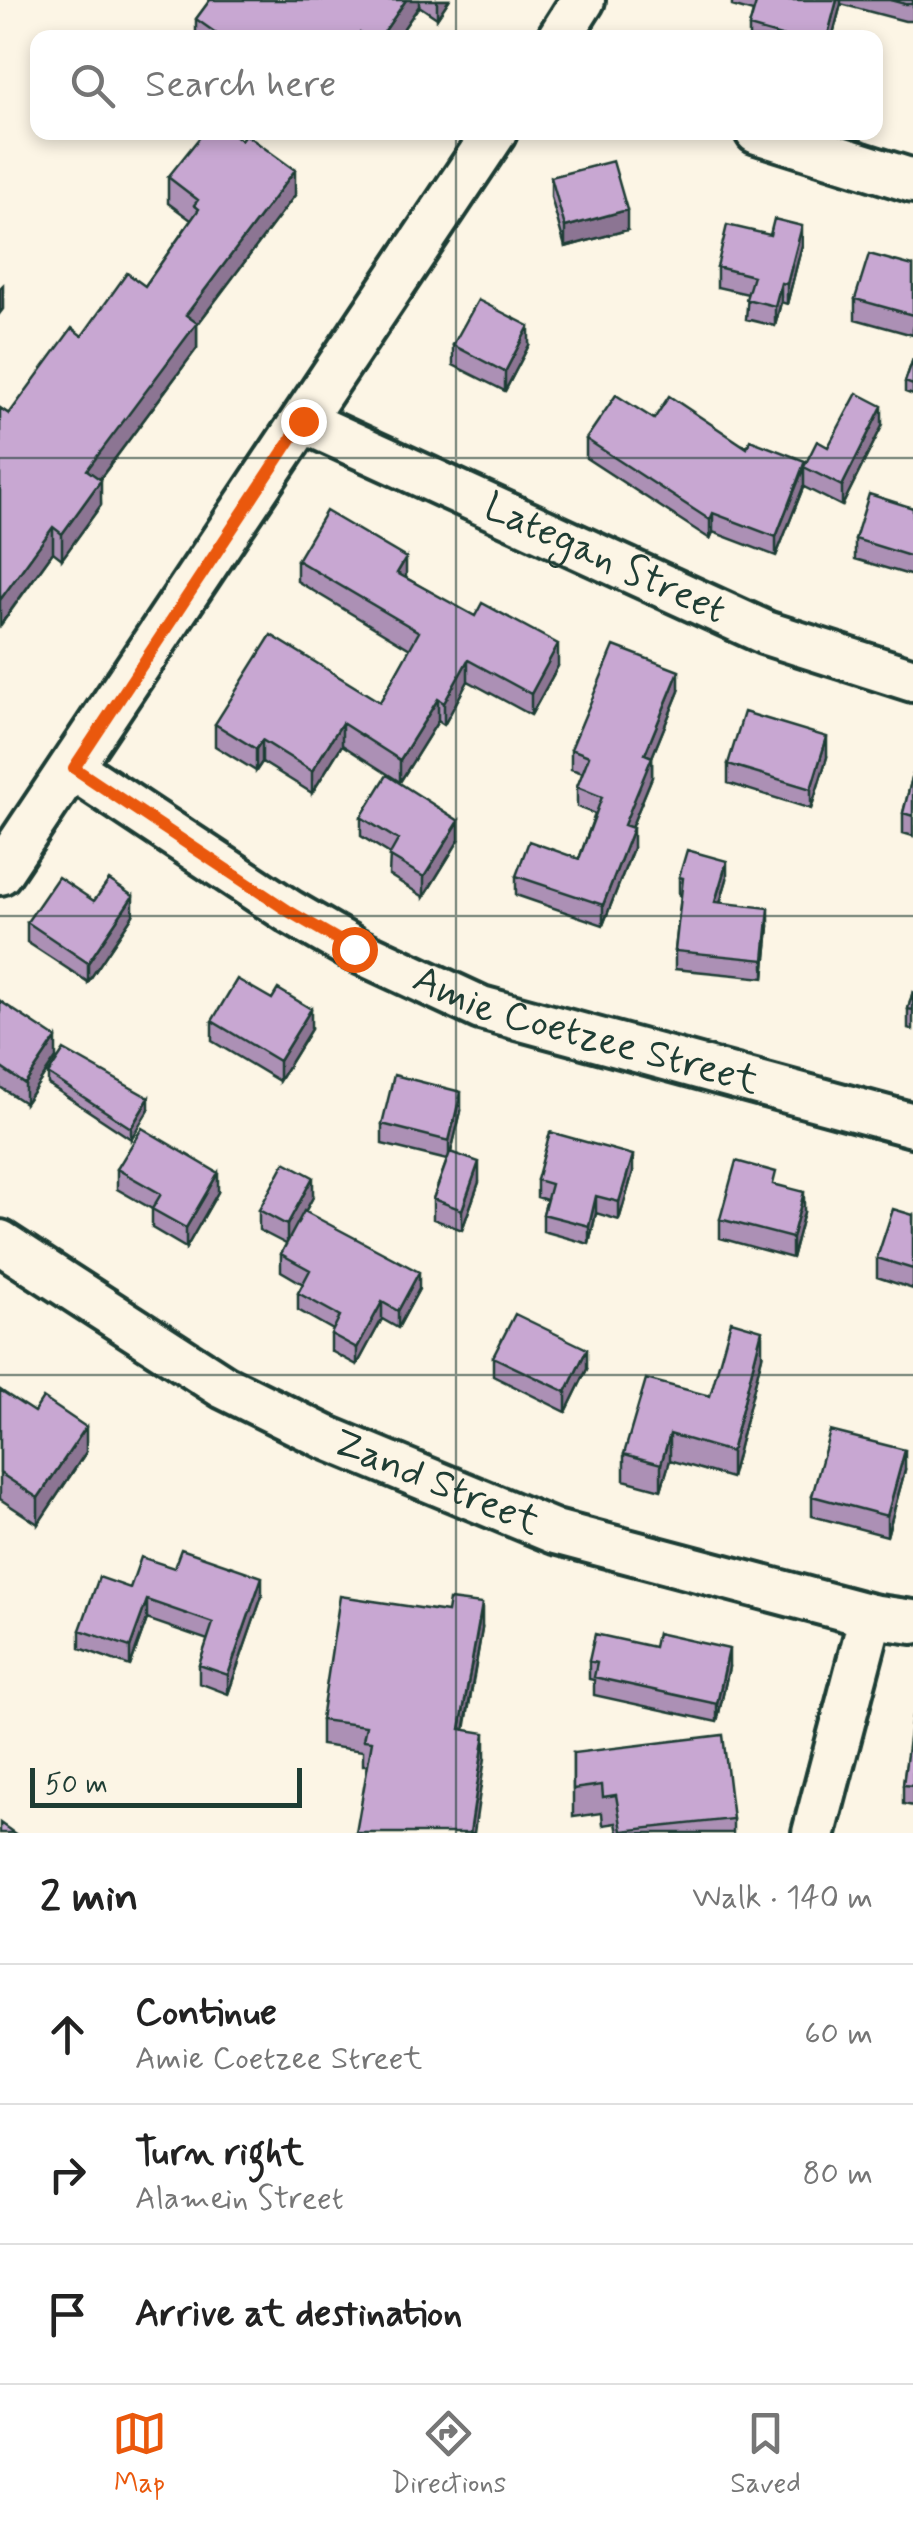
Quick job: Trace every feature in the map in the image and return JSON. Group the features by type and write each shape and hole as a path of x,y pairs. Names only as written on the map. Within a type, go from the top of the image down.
{"street":[{"path":"0,873 74,768 490,140"},
{"path":"782,140 913,181"},
{"name":"Lategan Street","path":"303,421 766,633 913,680"},
{"name":"Amie Coetzee Street","path":"74,768 290,912 354,949 480,1008 913,1126"},
{"name":"Zand Street","path":"0,1242 224,1387 325,1437 555,1532 871,1616 913,1622"},
{"path":"814,1833 871,1616"}],"building":[{"path":"210,0 406,0 385,30 212,30 196,19"},
{"path":"757,0 837,0 829,30 749,27"},
{"path":"198,140 253,140 295,170 186,315 197,323 87,470 101,480 62,534 53,527 0,600 0,408 9,414 72,328 82,336 127,273 145,286 199,209 194,205 198,200 168,177"},
{"path":"613,161 627,210 565,227 551,177"},
{"path":"774,219 802,226 787,284 781,283 775,306 746,299 753,276 717,267 727,225 770,235"},
{"path":"869,254 913,266 913,315 855,299"},
{"path":"478,300 529,326 505,372 453,345"},
{"path":"913,359 913,385 905,382"},
{"path":"857,393 882,406 842,486 804,467 817,441 828,447"},
{"path":"616,395 654,419 669,396 747,448 750,440 805,461 776,537 713,513 710,520 586,439"},
{"path":"869,494 913,508 913,557 855,539"},
{"path":"326,511 406,558 397,573 475,616 482,603 558,644 531,694 468,660 444,703 438,699 400,760 342,723 312,771 262,740 256,749 215,724 271,635 380,702 419,632 297,560"},
{"path":"614,646 679,671 645,754 652,757 624,825 633,828 603,905 516,876 529,841 579,859 602,797 577,787 589,756 571,749"},
{"path":"744,712 827,737 811,789 728,764"},
{"path":"913,774 913,816 903,813"},
{"path":"387,775 459,821 424,877 389,856 398,840 361,817"},
{"path":"687,850 727,861 715,902 769,908 764,960 675,951 683,878 679,877"},
{"path":"58,877 94,901 109,880 133,896 88,963 27,922"},
{"path":"237,979 272,999 278,989 311,1009 279,1061 212,1021"},
{"path":"0,1001 56,1038 25,1084 0,1067"},
{"path":"64,1050 149,1098 131,1128 48,1074"},
{"path":"394,1075 461,1092 449,1141 382,1124"},
{"path":"142,1128 218,1173 186,1228 152,1209 161,1194 117,1169"},
{"path":"550,1132 633,1155 619,1202 596,1196 589,1226 543,1214 551,1184 537,1180"},
{"path":"450,1152 479,1162 462,1210 433,1199"},
{"path":"736,1161 776,1172 773,1184 804,1192 792,1238 720,1219"},
{"path":"285,1162 313,1177 287,1225 259,1210"},
{"path":"893,1209 913,1215 913,1269 877,1258"},
{"path":"304,1211 419,1272 398,1311 382,1302 357,1348 331,1334 340,1316 298,1293 310,1270 281,1254"},
{"path":"515,1314 587,1349 566,1392 493,1357"},
{"path":"731,1321 762,1330 731,1452 670,1434 661,1464 624,1454 646,1379 710,1396"},
{"path":"0,1390 34,1412 43,1398 86,1427 38,1498 0,1473"},
{"path":"830,1431 905,1450 887,1516 812,1496"},
{"path":"181,1549 262,1577 228,1675 199,1665 213,1623 147,1600 130,1647 80,1630 99,1577 130,1588 141,1557 174,1568"},
{"path":"340,1596 447,1612 449,1600 482,1604 460,1729 485,1733 470,1833 356,1833 372,1741 363,1740 366,1726 321,1720"},
{"path":"657,1633 729,1649 717,1704 594,1677 597,1663 589,1661 595,1634 654,1647"},
{"path":"913,1716 913,1786 903,1785"},
{"path":"723,1735 733,1819 622,1831 616,1795 603,1797 602,1785 573,1789 573,1753"},
{"path":"0,1823 14,1833 0,1833"}],"route":[{"path":"303,421 74,768 290,912 354,949"}]}
